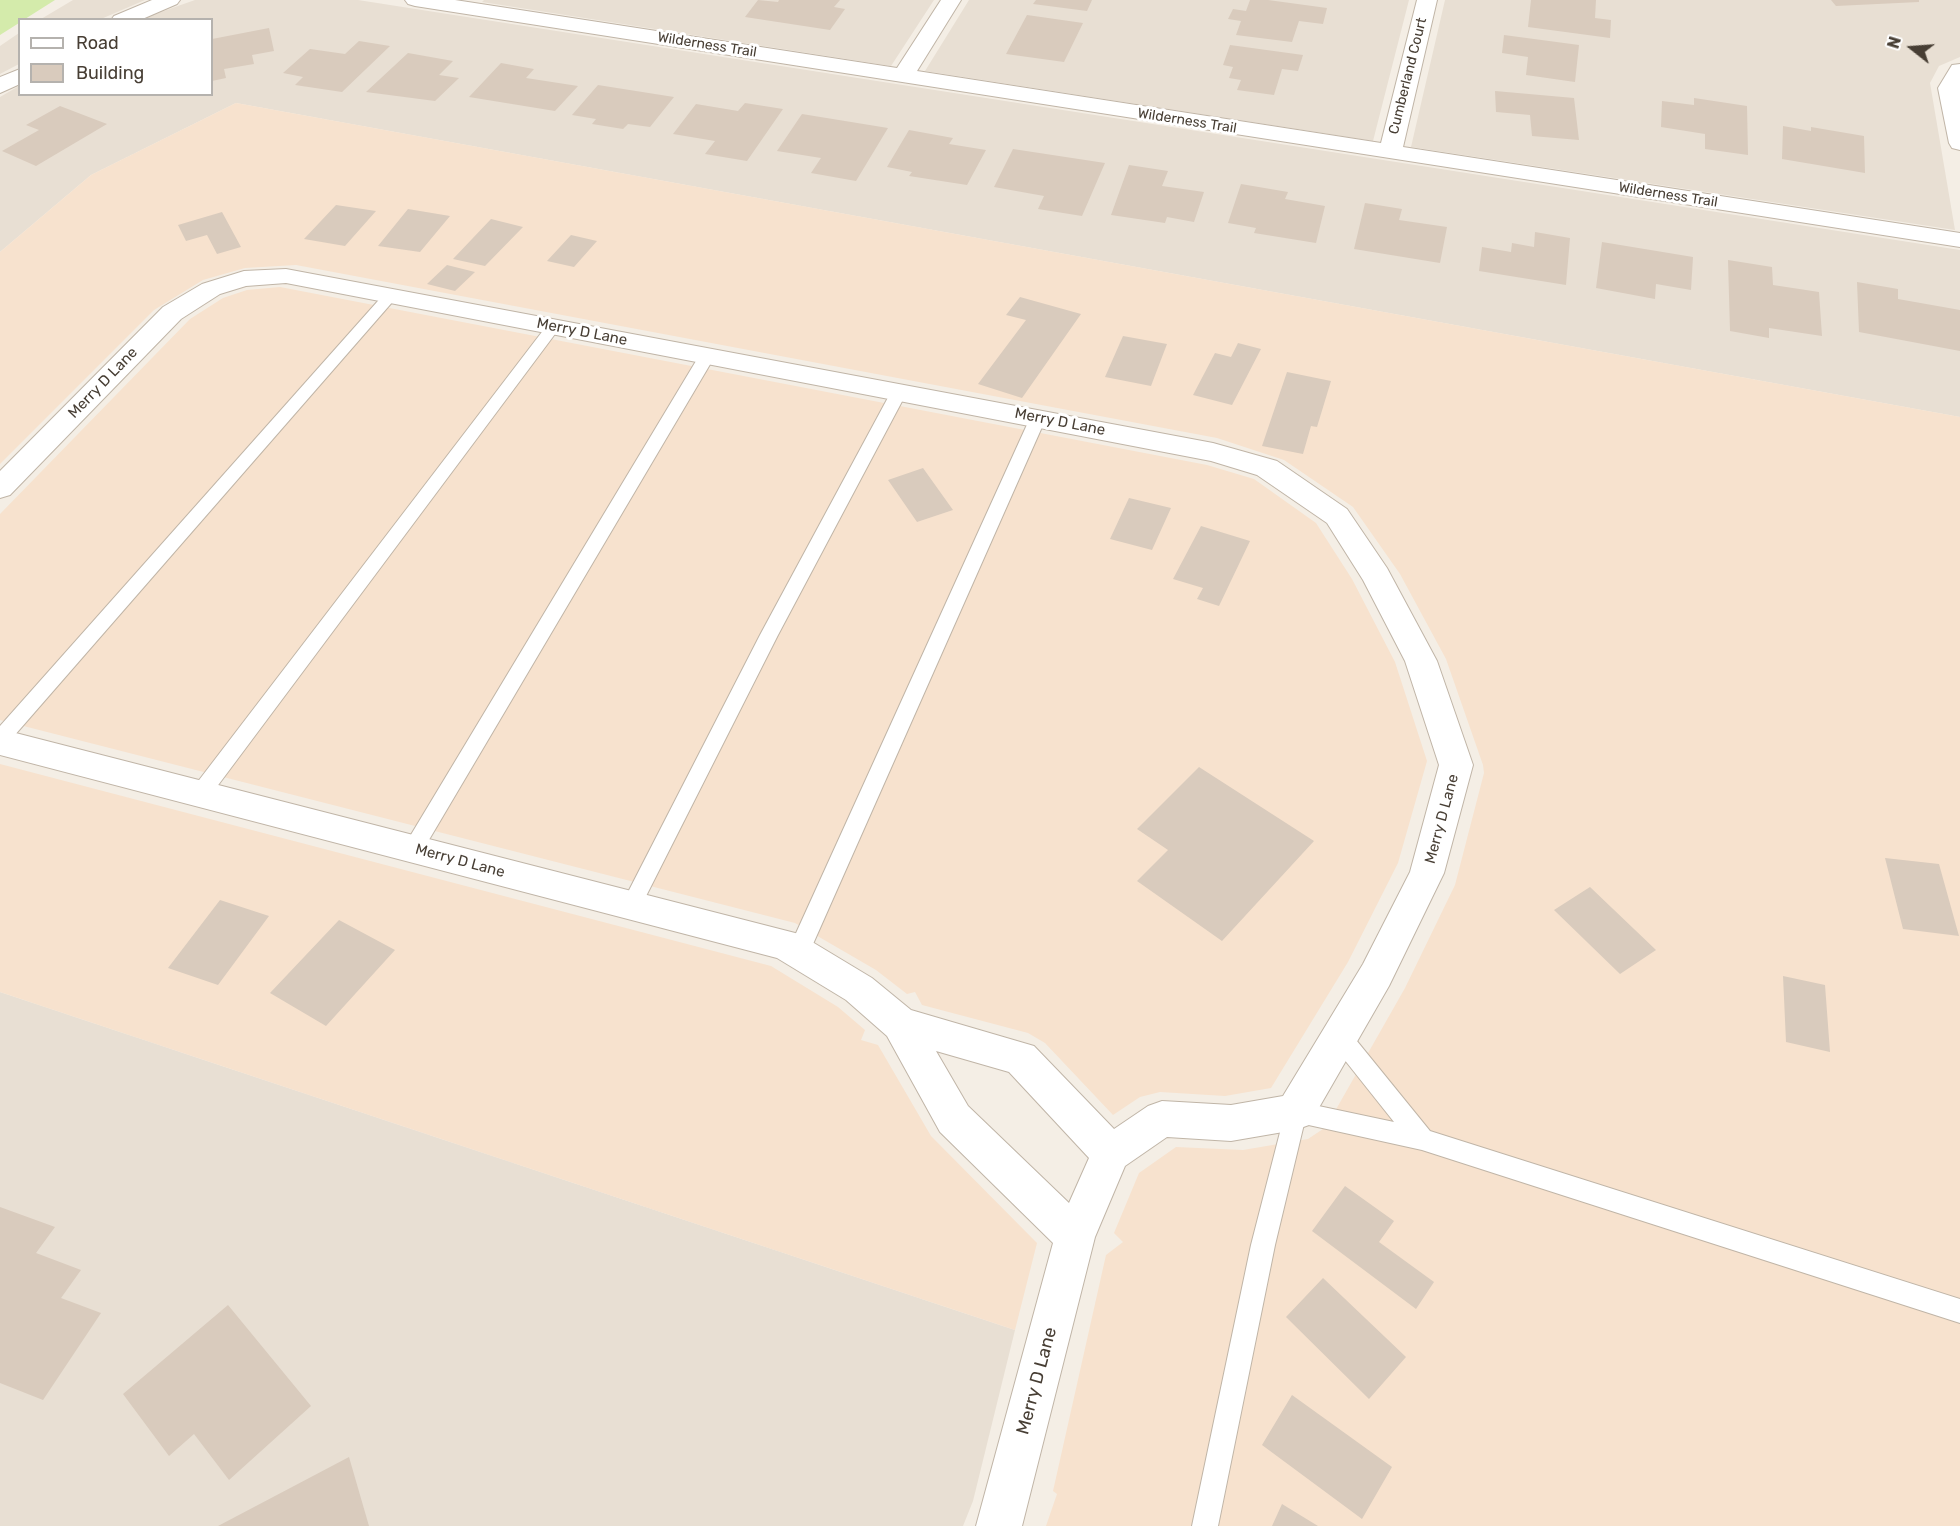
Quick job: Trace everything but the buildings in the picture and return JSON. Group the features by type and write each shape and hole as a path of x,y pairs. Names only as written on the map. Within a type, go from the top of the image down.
{"street":[{"path":"126,18 170,0"},
{"name":"Wilderness Trail","path":"415,0 462,3 903,76 1960,240"},
{"path":"903,76 951,0"},
{"name":"Cumberland Court","path":"1390,153 1427,0"},
{"path":"1960,70 1949,88 1960,143"},
{"path":"0,86 18,76"},
{"name":"Merry D Lane","path":"0,489 172,313 211,289 244,279 286,276 1213,452 1268,468 1337,516 1376,576 1421,661 1456,765 1427,873 1376,975 1295,1112"},
{"name":"Merry D Lane","path":"0,740 786,945 859,989 900,1024 954,1119 1075,1237"},
{"name":"Merry D Lane","path":"900,1024 1021,1058 1111,1154 1075,1237 999,1526"},
{"path":"1111,1154 1162,1119 1232,1123 1295,1112"}],"lane":[{"path":"0,740 390,296"},
{"path":"200,794 553,327"},
{"path":"413,849 707,356"},
{"path":"631,906 769,635 899,392"},
{"path":"798,953 1038,418"},
{"path":"1340,1037 1422,1139"},
{"path":"1205,1526 1263,1245 1295,1112 1422,1139 1960,1311"}],"shaded area":[{"path":"73,0 145,0 103,18 43,18"},
{"path":"195,0 358,0 1960,250 1960,417 236,103 91,175 0,252 0,97 18,87 18,96 213,96 213,18 144,18"},
{"path":"484,0 934,0 891,66 482,2"},
{"path":"969,0 1409,0 1373,141 925,71"},
{"path":"1445,0 1960,0 1960,57 1939,66 1930,83 1955,230 1411,147"},
{"path":"18,34 18,65 0,74 0,46"},
{"path":"236,103 1960,417 1960,1526 1046,1526 1057,1494 1053,1491 1106,1255 1123,1242 1114,1233 1139,1173 1176,1147 1243,1150 1308,1139 1326,1127 1405,988 1455,885 1484,773 1483,765 1446,659 1400,574 1353,507 1284,460 1217,438 296,265 245,268 203,280 154,310 0,464 0,252 91,175"},
{"path":"280,287 1207,465 1254,479 1316,523 1352,579 1395,662 1427,761 1398,863 1348,962 1271,1088 1225,1096 1160,1092 1140,1097 1113,1115 1045,1043 1028,1033 922,1005 915,992 907,994 876,970 795,923 0,720 0,514 190,319 223,298 247,290"},
{"path":"0,764 771,966 838,1007 865,1030 861,1040 878,1045 931,1136 1037,1243 1015,1330 0,992"},
{"path":"0,992 1015,1330 973,1501 963,1526 0,1526"}],"green space":[{"path":"0,0 55,0 27,18 18,18 18,24 0,35"}]}
